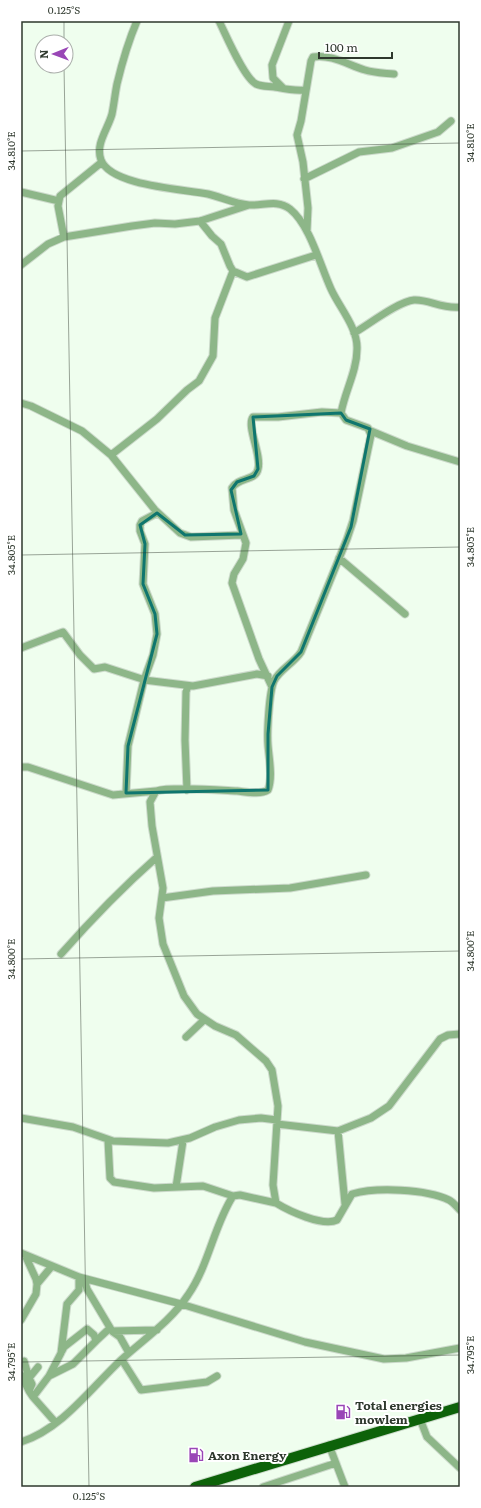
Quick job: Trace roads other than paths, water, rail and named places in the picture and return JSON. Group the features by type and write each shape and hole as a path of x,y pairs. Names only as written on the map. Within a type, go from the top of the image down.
{"highway":[{"path":"195,1487 460,1407"}],"street":[{"path":"137,21 127,45 109,122 102,140 100,154 102,162 116,175 125,178 152,185 206,194 249,205"},
{"path":"219,21 250,80 257,84 284,89 305,90"},
{"path":"284,89 273,78 272,64 289,21"},
{"path":"307,230 308,208 302,155 297,136 305,100 305,90 311,61 316,57 338,60 373,72 394,74"},
{"path":"304,179 359,152 392,148 438,132 451,121"},
{"path":"64,237 59,201 60,196 102,162"},
{"path":"21,192 59,201"},
{"path":"21,264 48,244 64,237 155,223 175,224 200,221 249,205 276,203 289,208 307,230 335,298 354,333 357,348 356,361 341,413"},
{"path":"200,221 212,236 221,244 233,271 240,275 253,277 316,255"},
{"path":"111,455 157,420 187,390 199,382 213,356 215,318 233,271"},
{"path":"354,333 409,301 421,301 446,308 460,307"},
{"path":"21,403 73,425 111,455 157,512 166,519 176,531 185,535 215,537 241,535"},
{"path":"272,687 259,659 232,583 234,574 243,559 246,543 241,535 234,510 231,490 237,482 254,476 258,469 259,459 251,418 256,416 278,417 322,412 341,413"},
{"path":"341,413 346,420 368,428 371,431 407,446 460,462"},
{"path":"21,767 28,766 113,795 187,790 258,792 268,790 270,780 268,734 272,687 277,676 289,666 301,652 339,558 353,521 371,431"},
{"path":"126,793 127,754 144,680 154,655 157,634 155,614 143,584 145,544 140,531 140,525 142,521 157,512"},
{"path":"339,558 405,614"},
{"path":"21,648 63,632 80,655 94,669 105,667 144,680 198,686 257,674 268,676"},
{"path":"187,790 185,740 186,692 188,686"},
{"path":"156,791 150,802 157,857 163,888 159,918 163,944 184,996 204,1020 236,1035 266,1061 272,1070 278,1106 273,1185 276,1203"},
{"path":"61,954 90,921 135,876 157,857"},
{"path":"162,898 213,891 290,888 366,875"},
{"path":"186,1037 204,1020"},
{"path":"21,1118 73,1127 108,1140 168,1143 182,1140 239,1120 277,1122 338,1131 371,1118 389,1106 437,1042 448,1035 460,1034"},
{"path":"338,1131 345,1204"},
{"path":"108,1140 110,1178 114,1182 154,1188 203,1186 233,1196 240,1195 276,1203 303,1215 326,1222 337,1220 352,1194 375,1190 405,1191 434,1195 450,1200 460,1210"},
{"path":"176,1187 182,1140"},
{"path":"21,1442 56,1423 129,1353 157,1330 181,1304 189,1294 201,1270 233,1196"},
{"path":"23,1254 79,1277 181,1304 304,1342 384,1359 406,1358 460,1348"},
{"path":"21,1320 36,1294 37,1284 31,1267 23,1254"},
{"path":"37,1284 52,1266"},
{"path":"79,1277 85,1282 87,1289 111,1330 120,1337 129,1353"},
{"path":"61,1353 68,1304 79,1290 79,1277"},
{"path":"31,1394 49,1376 64,1346 87,1329 94,1335 96,1341"},
{"path":"49,1376 73,1364 96,1341 111,1330 157,1330"},
{"path":"122,1360 141,1390 206,1382 216,1376"},
{"path":"24,1361 32,1384 31,1394"},
{"path":"29,1378 38,1367"},
{"path":"21,1375 31,1394 56,1423"},
{"path":"420,1419 428,1437 460,1468"},
{"path":"329,1446 346,1487"},
{"path":"263,1487 336,1463"}],"place":[{"name":"Total energies mowlem","path":"343,1412"},
{"name":"Axon Energy","path":"196,1455"}]}
